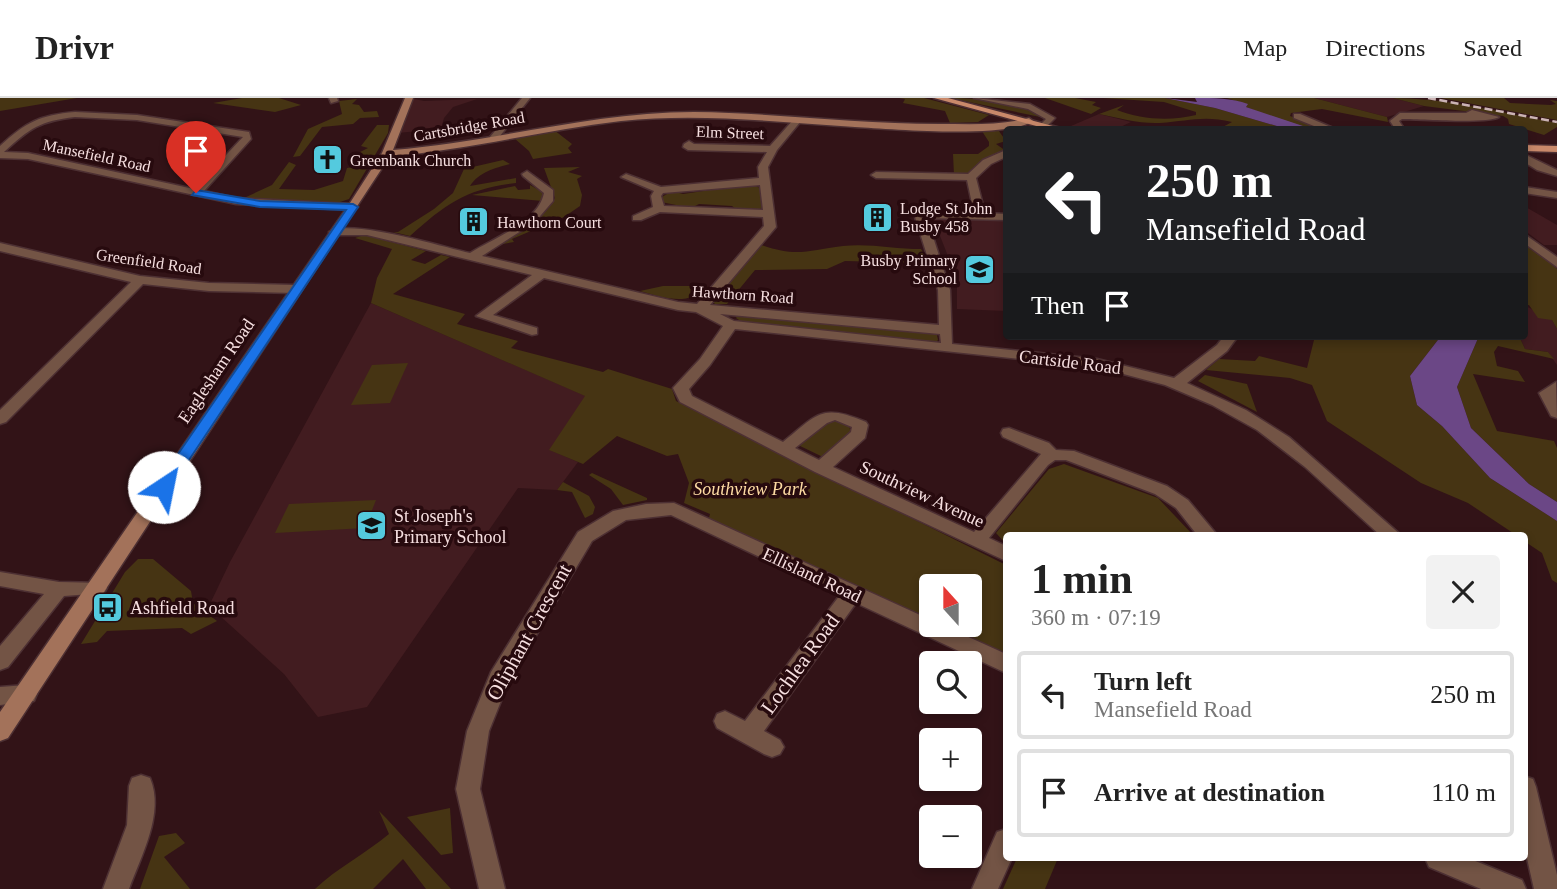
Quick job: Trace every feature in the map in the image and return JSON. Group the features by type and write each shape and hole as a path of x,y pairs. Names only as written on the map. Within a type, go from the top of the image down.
{"main road":[{"name":"Eaglesham Road","path":"0,731 295,289 353,207 387,153 409,98"},
{"path":"938,98 1049,126"},
{"name":"Cartsbridge Road","path":"387,153 493,139 550,127 656,116 724,115 904,128 1029,121"},
{"name":"Cartsbridge Road","path":"974,126 1004,115"},
{"path":"1528,148 1557,149"}],"street":[{"path":"493,139 526,98"},
{"path":"978,98 1038,110 1051,118 1045,125"},
{"path":"1297,116 1323,126"},
{"path":"1398,126 1394,121 1400,116 1468,116"},
{"path":"0,153 32,123 62,117 136,118 246,134 247,138 196,193"},
{"path":"701,309 706,299 771,227 763,167 773,149 797,121"},
{"name":"Elm Street","path":"689,144 688,147 773,149"},
{"name":"Mansefield Road","path":"0,153 28,156 196,193 260,204 353,207"},
{"path":"876,175 971,177 987,162 1003,154"},
{"path":"1528,160 1541,168"},
{"path":"1528,167 1557,173"},
{"path":"626,177 660,190 765,181"},
{"path":"971,177 980,216"},
{"path":"473,256 537,217 551,196 543,185 528,180"},
{"path":"659,209 656,197 660,190"},
{"path":"1528,190 1557,195"},
{"path":"637,218 659,209 770,214"},
{"path":"947,348 944,290 920,215 1003,217"},
{"name":"Hawthorn Road","path":"335,232 367,232 664,304 945,330"},
{"path":"1528,240 1557,263"},
{"name":"Greenfield Road","path":"0,247 140,280 199,286 295,289"},
{"path":"0,259 17,251"},
{"path":"532,331 484,316 541,274"},
{"path":"0,419 140,280"},
{"name":"Cartside Road","path":"701,309 731,324 1097,363 1129,369 1176,384 1225,404 1284,441 1388,532"},
{"name":"Southview Avenue","path":"731,324 705,362 681,388 685,399 821,468 1003,553"},
{"path":"1176,384 1222,348 1228,340"},
{"path":"1556,387 1547,393 1557,414"},
{"name":"Southview Avenue","path":"784,449 821,420 836,415 860,425 859,434 821,468"},
{"path":"1009,433 1043,447 1052,455"},
{"path":"977,541 1042,461 1052,455 1069,455 1161,489 1175,498 1206,532"},
{"name":"Ellisland Road","path":"614,517 641,510 674,509 1003,663"},
{"name":"Oliphant Crescent","path":"492,889 468,789 478,731 499,678 576,547 587,532 614,517"},
{"path":"0,579 59,589 97,588"},
{"path":"0,661 37,612 59,589"},
{"name":"Lochlea Road","path":"749,734 852,594"},
{"path":"0,696 26,694"},
{"path":"725,721 772,747"},
{"path":"116,889 140,825 141,786"},
{"path":"1528,806 1547,889"},
{"path":"985,889 1003,848"},
{"path":"1445,861 1513,889"}],"shaded area":[{"path":"409,98 424,101 477,99 453,107 444,118 441,129 397,133"},
{"path":"1165,98 1197,102 1195,98 1236,101 1248,104 1246,107 1303,126 1277,126 1215,108"},
{"path":"1314,98 1393,98 1424,106 1387,117"},
{"path":"1099,114 1131,122 1122,126 1071,126"},
{"path":"1528,208 1557,225 1557,245 1544,245 1528,233"},
{"name":"Busby Primary School","path":"933,218 1003,220 1003,311 957,309 957,279"},
{"name":"St Joseph's Primary School","path":"371,303 586,396 550,450 578,462 557,490 518,488 367,707 318,717 284,674 209,606 230,562"},
{"path":"1528,307 1552,320 1557,329 1557,365 1548,352 1525,349 1521,340 1528,340"},
{"path":"1438,340 1477,340 1457,387 1471,428 1529,484 1557,502 1557,521 1490,478 1442,426 1417,405 1410,376"}],"green space":[{"path":"0,98 77,98 0,111"},
{"path":"242,98 279,98 301,105 275,112 213,103"},
{"path":"899,98 924,98 989,115 978,122 950,123 945,111 903,103 905,99"},
{"path":"950,98 999,102 1045,118"},
{"path":"1045,98 1075,98 1096,102 1092,105 1101,108 1091,114"},
{"path":"1103,98 1165,98 1215,108 1277,126 1225,126 1232,122 1213,119 1137,122 1099,114 1124,105 1117,110 1146,118 1196,115 1196,112 1164,102"},
{"path":"1227,98 1314,98 1387,117 1388,122 1322,109 1291,113 1290,116 1318,126 1301,126 1244,106 1247,105"},
{"path":"1393,98 1434,100 1475,107 1557,123 1557,127 1544,135 1528,130 1528,126 1509,124 1508,119 1503,116 1424,106"},
{"path":"1441,98 1504,98 1510,103 1551,105 1556,104 1550,100 1557,101 1557,120"},
{"path":"357,99 352,104 359,105 364,112 377,111 379,117 360,118 353,124 322,127 300,156 293,157 308,129 342,114 339,101"},
{"path":"377,125 389,125 388,133 349,199 331,205 244,198 272,185 289,162 296,165 279,189 314,190 343,181 347,168 354,167 358,153 368,148 361,146"},
{"path":"996,127 1003,137 1003,142 996,144 1003,149 1003,153 966,174 954,175 953,154 978,154 989,146 980,128"},
{"path":"554,130 572,144 568,148 572,153 533,159 529,151 514,138"},
{"path":"503,160 510,164 483,174 470,186 516,178 516,183 484,189 458,199 410,236 393,232 398,232 434,209 453,193 464,169"},
{"path":"580,167 568,172 582,176 577,179 582,195 580,206 564,217 512,239 514,242 503,244 503,239 539,218 555,198 544,168"},
{"path":"751,184 760,188 762,208 754,211 742,211 732,206 699,204 691,208 661,202 662,197 672,191 683,194"},
{"path":"530,185 546,194 543,201 472,195 515,186 518,190 530,189"},
{"name":"Southview Park","path":"364,235 426,251 411,260 425,264 441,255 450,257 393,294 465,314 457,324 518,341 511,348 603,372 608,369 672,389 676,401 1003,564 1003,656 962,637 982,637 982,574 919,574 919,616 709,518 710,514 684,503 689,483 678,454 667,456 617,436 583,464 549,450 585,396 371,303 377,278 392,249 355,238"},
{"path":"1528,244 1557,269 1557,329 1552,320 1538,318 1529,305"},
{"path":"761,245 794,252 852,245 921,249 929,263 845,261 827,269 755,270 727,304 715,304 711,300"},
{"path":"663,286 708,286 700,293 684,299 640,291"},
{"path":"738,315 931,332 937,335 938,340 935,343 742,322 736,318"},
{"path":"1314,340 1438,340 1410,376 1417,405 1442,426 1490,478 1557,521 1557,583 1552,580 1542,553 1528,544 1528,532 1512,532 1468,503 1421,483 1327,421 1312,385 1290,378 1206,370 1219,359 1255,361 1259,356 1307,368"},
{"path":"1477,340 1521,340 1525,349 1548,352 1554,359 1498,346 1494,352 1497,366 1518,371 1525,382 1473,374 1497,431 1554,441 1557,448 1557,502 1529,484 1471,428 1457,387"},
{"path":"408,363 390,403 351,405 372,365"},
{"path":"1205,375 1247,384 1257,412 1198,381"},
{"path":"836,419 848,421 851,434 825,458 798,445 825,422"},
{"path":"1064,464 1158,498 1190,532 1003,532 1003,541 996,533 1049,469"},
{"path":"592,473 647,500 623,505 611,489 589,475"},
{"path":"563,482 589,496 595,507 593,514 585,518 572,492 557,490"},
{"path":"376,500 365,528 275,533 289,504"},
{"path":"138,559 153,559 191,591 193,603 217,621 191,634 182,628 107,631 97,642 81,644 125,572"},
{"path":"450,808 453,853 441,855 407,817"},
{"path":"379,811 451,889 426,889 403,859 373,889 315,889 389,834"},
{"path":"176,833 185,843 164,857 190,889 140,889 159,836"},
{"path":"1016,861 1057,861 1045,889 1003,889"}],"railway":[{"path":"1428,98 1557,122"}],"place":[{"name":"Greenbank Church","path":"327,160"},
{"name":"Lodge St John Busby 458","path":"877,217"},
{"name":"Hawthorn Court","path":"474,222"},
{"name":"Busby Primary School","path":"980,269"},
{"name":"St Joseph's Primary School","path":"371,526"},
{"name":"Ashfield Road","path":"107,608"}],"route":[{"path":"164,487 295,289 353,207 260,204 196,193"}]}
